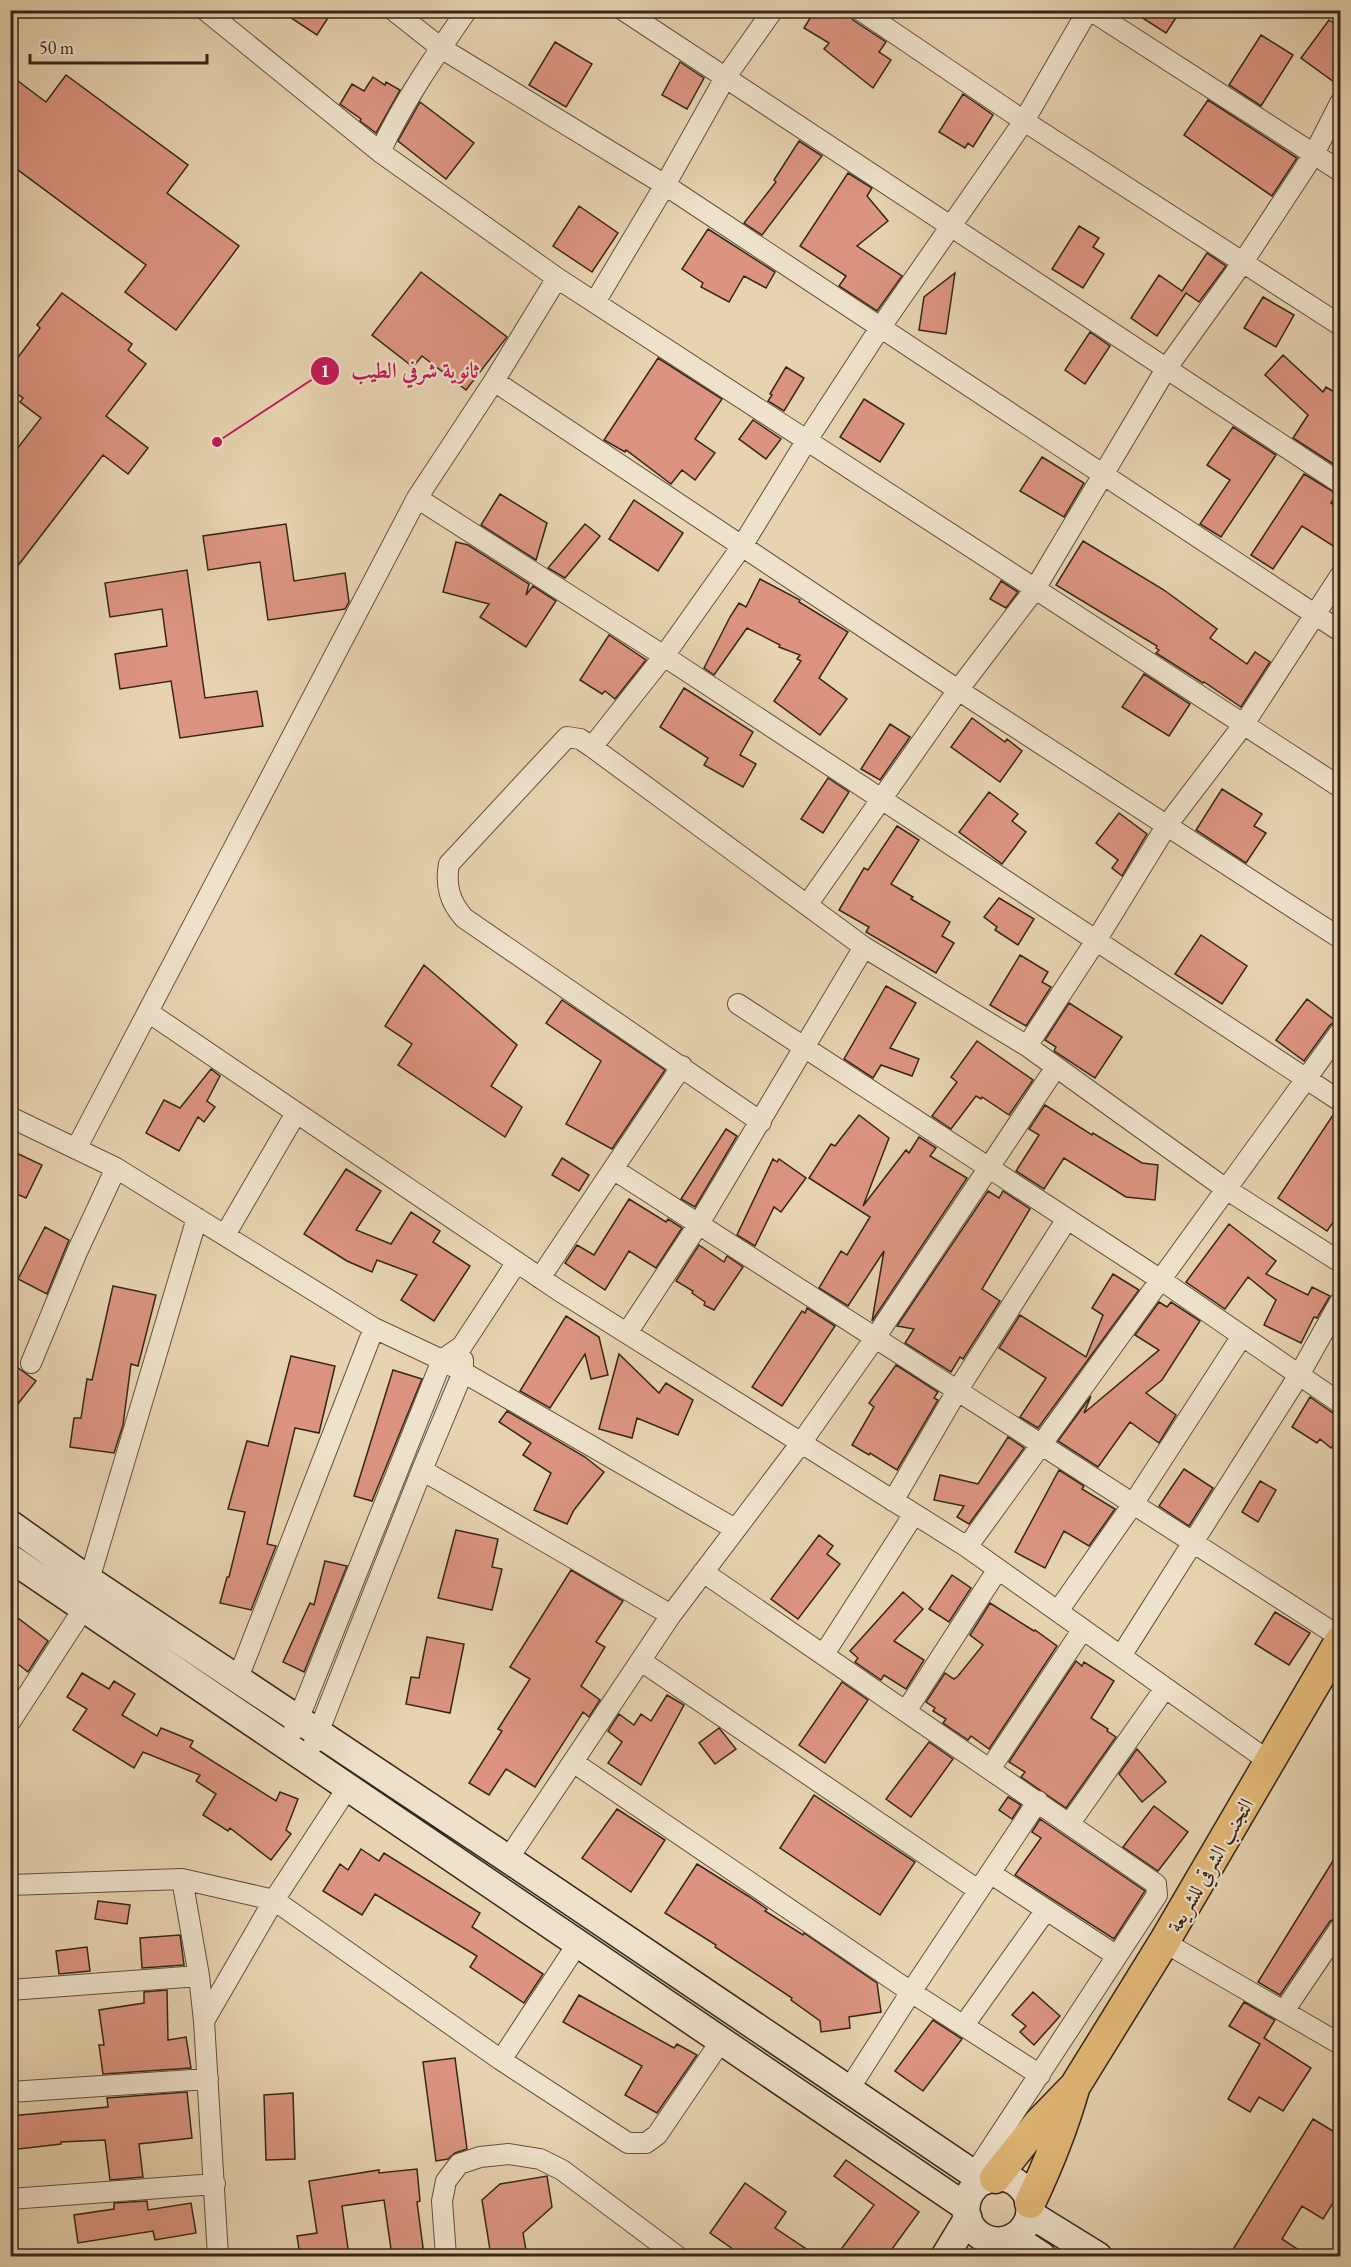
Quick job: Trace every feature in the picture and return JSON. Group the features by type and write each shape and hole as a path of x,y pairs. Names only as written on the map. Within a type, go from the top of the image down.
{"main road":[{"path":"10,1524 89,1580 508,1858 849,2090 984,2177 1006,2178 1016,2183 1026,2193 1030,2208 1027,2224 999,2246"},
{"path":"10,1558 721,2041 967,2213 972,2228 978,2234 999,2246 1042,2256"},
{"name":"التجنب الشرقي للشريعة","path":"984,2177 1074,2086 1164,1942 1341,1639"},
{"name":"التجنب الشرقي للشريعة","path":"1030,2208 1061,2134 1074,2086"},
{"path":"945,2256 967,2213 969,2197 984,2177"},
{"path":"1030,2208 1098,2256"}],"street":[{"path":"393,10 441,48 665,185 1341,631"},
{"path":"380,152 398,116 467,10"},
{"path":"623,10 1341,483"},
{"path":"595,302 665,185 725,78 773,10"},
{"path":"860,10 1024,121 1341,325"},
{"path":"592,747 664,656 742,546 880,328 1024,121 1089,10 1341,171"},
{"path":"214,13 380,152 557,278 1341,787"},
{"path":"807,905 880,798 1035,589 1166,369 1243,262 1314,154 1341,103"},
{"path":"76,1149 417,498 494,381 557,278"},
{"path":"494,381 958,690 1341,938"},
{"path":"417,498 664,656 1341,1101"},
{"path":"1027,1046 1097,939 1167,825 1244,724 1341,576"},
{"path":"761,1122 464,918 454,907 448,891 449,864 564,738 573,737 592,747 864,947 1027,1046 1226,1189 1341,1262"},
{"path":"627,1333 698,1225 864,947"},
{"path":"738,1004 1161,1280 1341,1403"},
{"path":"148,1012 540,1278 967,1547 1270,1762"},
{"path":"967,1547 1341,1032"},
{"path":"540,1278 682,1066"},
{"path":"508,1858 671,1615 801,1443 875,1338 1056,1067"},
{"path":"225,1235 297,1113"},
{"path":"10,1117 116,1168 374,1328 442,1360 735,1529"},
{"path":"31,1363 77,1252 116,1168"},
{"path":"613,1169 1341,1639"},
{"path":"89,1580 197,1218"},
{"path":"893,1501 957,1391 1067,1219"},
{"path":"309,1726 442,1360 462,1347 517,1262"},
{"path":"1121,1656 1299,1375 1341,1302"},
{"path":"238,1678 374,1328"},
{"path":"1058,1611 1133,1504 1242,1336"},
{"path":"297,1752 463,1372 462,1347"},
{"path":"422,1470 671,1615"},
{"path":"824,1654 914,1514"},
{"path":"906,1711 998,1569"},
{"path":"703,1572 1156,1884 1157,1895 1040,2075 984,2177"},
{"path":"10,1722 84,1608"},
{"path":"990,1769 1083,1629"},
{"path":"641,1661 978,1890"},
{"path":"1070,1823 1165,1688"},
{"path":"573,1762 911,1992 1040,2075"},
{"path":"204,2021 274,1900 348,1787"},
{"path":"849,2090 1038,1801"},
{"path":"990,1873 1117,1956"},
{"path":"182,1879 199,1976 204,2021 218,2256"},
{"path":"10,1885 182,1879 274,1900 501,2060 628,2143 646,2143 657,2135 721,2041"},
{"path":"964,2025 1046,1910"},
{"path":"1284,2011 1341,1928"},
{"path":"1164,1942 1341,2044"},
{"path":"501,2060 578,1943"},
{"path":"10,1990 199,1976"},
{"path":"10,2092 208,2079"},
{"path":"446,2256 442,2201 447,2181 459,2164 480,2157 509,2154 540,2159 562,2170 677,2256"},
{"path":"10,2199 215,2184"}],"building":[{"path":"279,10 333,10 317,35"},
{"path":"815,10 848,10 853,20 886,42 879,52 891,60 873,88 824,49 829,43 804,28"},
{"path":"1130,10 1181,10 1166,33"},
{"path":"1329,20 1341,28 1341,87 1301,58"},
{"path":"1261,35 1293,55 1261,106 1229,85"},
{"path":"555,42 592,64 566,107 529,85"},
{"path":"680,62 704,78 687,109 662,95"},
{"path":"10,75 46,102 66,75 188,165 167,193 239,246 176,330 125,292 146,265 10,164"},
{"path":"373,77 385,85 386,82 400,90 376,133 340,104 352,84 364,91"},
{"path":"963,94 993,115 973,147 968,143 965,148 939,132"},
{"path":"1208,100 1297,158 1272,196 1184,135"},
{"path":"420,102 474,143 446,179 398,141"},
{"path":"799,141 822,156 762,235 744,223 776,182 774,180"},
{"path":"848,173 872,188 867,196 888,221 857,246 902,276 877,311 839,286 846,276 800,246"},
{"path":"579,206 618,233 592,272 553,246"},
{"path":"1079,226 1099,238 1093,247 1104,254 1083,288 1052,269"},
{"path":"708,229 775,272 766,288 744,276 729,302 701,287 703,283 682,269"},
{"path":"1207,253 1226,266 1199,302 1186,293 1157,336 1131,318 1159,275 1182,291"},
{"path":"421,272 507,337 466,390 422,356 413,367 372,335"},
{"path":"955,273 946,334 919,330 924,297"},
{"path":"62,293 132,344 128,350 146,364 106,416 148,448 128,474 103,455 10,576 10,458 41,418 20,402 23,398 10,389 10,368 40,328 37,325"},
{"path":"1263,297 1294,315 1276,347 1244,328"},
{"path":"1090,332 1110,346 1085,384 1065,370"},
{"path":"1283,355 1323,392 1326,387 1341,396 1341,469 1293,438 1308,415 1265,375"},
{"path":"658,358 722,399 695,439 715,453 695,480 682,470 671,484 626,450 625,452 604,440"},
{"path":"786,367 804,378 784,411 768,401"},
{"path":"864,399 904,424 880,462 840,437"},
{"path":"753,420 781,439 766,459 739,439"},
{"path":"1233,427 1276,455 1221,537 1200,524 1230,480 1207,465"},
{"path":"1042,457 1084,483 1064,517 1020,491"},
{"path":"1304,474 1337,494 1331,503 1341,509 1341,551 1302,526 1273,569 1251,555"},
{"path":"500,494 547,523 536,560 481,525"},
{"path":"634,500 683,533 658,571 609,539"},
{"path":"286,524 294,581 345,573 349,602 345,609 268,620 260,562 208,570 203,536"},
{"path":"585,524 600,536 565,578 548,568"},
{"path":"1083,541 1164,590 1217,629 1210,638 1247,664 1255,652 1270,662 1241,707 1156,653 1159,650 1157,646 1056,585"},
{"path":"456,542 468,545 529,584 526,595 533,586 556,601 526,647 480,617 489,604 443,592"},
{"path":"187,570 205,698 257,691 263,726 180,738 171,681 120,689 115,654 167,646 162,609 110,617 105,583"},
{"path":"760,579 800,600 799,602 848,632 819,678 847,699 820,735 774,701 801,661 797,659 800,655 779,647 780,645 747,628 714,675 704,668 730,617 739,603 746,607"},
{"path":"1001,581 1018,592 1006,608 990,599"},
{"path":"609,635 646,660 615,699 605,691 602,694 580,680"},
{"path":"1144,674 1190,704 1169,736 1122,707"},
{"path":"684,688 753,732 740,755 756,764 743,787 704,765 708,758 660,727"},
{"path":"972,718 1005,742 1007,739 1022,751 1000,782 951,747"},
{"path":"890,724 910,737 880,780 861,769"},
{"path":"828,778 849,792 823,833 801,819"},
{"path":"1222,789 1262,814 1254,826 1266,833 1246,863 1196,830"},
{"path":"989,792 1018,814 1012,821 1026,832 1002,864 959,832"},
{"path":"1119,813 1147,834 1122,876 1112,868 1118,860 1096,843"},
{"path":"897,826 919,840 891,884 950,922 942,936 954,943 936,973 866,932 869,927 839,910 864,868 868,870"},
{"path":"999,898 1034,919 1018,945 995,930 997,927 984,917"},
{"path":"1201,935 1247,966 1222,1004 1175,974"},
{"path":"1020,955 1048,972 1042,982 1051,987 1026,1026 990,1005"},
{"path":"424,965 517,1045 491,1086 522,1107 505,1137 398,1065 412,1044 385,1026"},
{"path":"886,986 916,1003 890,1048 919,1059 912,1076 881,1065 873,1078 844,1059"},
{"path":"1307,999 1336,1021 1330,1025 1304,1061 1276,1040"},
{"path":"562,1000 665,1070 612,1149 566,1124 601,1061 546,1023"},
{"path":"1069,1003 1122,1037 1095,1078 1054,1051 1056,1047 1045,1040"},
{"path":"977,1041 1033,1080 1009,1115 982,1097 981,1099 976,1096 951,1129 932,1116 957,1082 951,1077"},
{"path":"211,1069 220,1076 207,1101 215,1107 204,1122 198,1117 179,1151 146,1133 164,1100 180,1108"},
{"path":"1045,1105 1142,1163 1158,1165 1155,1200 1126,1197 1064,1158 1044,1189 1016,1171 1039,1135 1029,1129"},
{"path":"1335,1112 1341,1113 1341,1211 1327,1231 1278,1198"},
{"path":"859,1115 889,1138 863,1206 906,1150 909,1153 919,1137 936,1148 930,1156 967,1178 872,1321 884,1251 848,1306 819,1288 841,1251 847,1255 870,1217 809,1178 831,1144 835,1146"},
{"path":"726,1129 737,1136 695,1207 681,1199"},
{"path":"10,1150 42,1165 26,1198 10,1191"},
{"path":"562,1158 589,1175 579,1191 552,1175"},
{"path":"773,1159 777,1162 779,1159 806,1178 781,1212 774,1207 755,1246 737,1235"},
{"path":"346,1169 381,1191 356,1230 391,1244 411,1212 440,1231 433,1242 470,1266 434,1321 401,1300 417,1275 377,1260 372,1272 347,1261 304,1234"},
{"path":"988,1191 999,1198 1003,1191 1030,1209 982,1289 1000,1301 963,1359 960,1357 951,1372 905,1343 914,1329 897,1326"},
{"path":"629,1199 666,1222 668,1219 682,1228 656,1268 629,1251 605,1290 565,1263 577,1245 594,1255"},
{"path":"1229,1224 1276,1261 1266,1274 1308,1295 1312,1287 1330,1296 1317,1318 1314,1317 1301,1343 1264,1325 1276,1300 1248,1277 1225,1309 1186,1282"},
{"path":"45,1227 69,1240 47,1294 18,1279"},
{"path":"699,1245 724,1262 727,1256 743,1267 714,1310 704,1305 705,1302 692,1293 693,1291 676,1281"},
{"path":"1113,1274 1139,1290 1038,1428 1020,1417 1046,1378 999,1348 1020,1315 1086,1357 1103,1315 1092,1308"},
{"path":"113,1286 156,1295 138,1366 131,1364 123,1425 114,1453 70,1447 74,1418 81,1418 87,1379 92,1380"},
{"path":"1159,1302 1167,1307 1171,1302 1200,1321 1162,1380 1146,1393 1176,1415 1159,1443 1130,1422 1098,1467 1058,1441 1091,1396 1084,1413 1159,1350 1135,1335"},
{"path":"807,1308 835,1326 782,1406 752,1387 802,1311 805,1313"},
{"path":"566,1316 599,1337 608,1375 591,1379 585,1354 550,1408 520,1391"},
{"path":"619,1354 659,1393 666,1383 693,1400 678,1435 637,1418 632,1438 599,1429"},
{"path":"291,1356 335,1366 319,1433 295,1428 267,1544 276,1546 251,1610 220,1603 245,1512 228,1509 247,1441 268,1446"},
{"path":"10,1362 36,1381 10,1414"},
{"path":"896,1365 938,1392 934,1398 938,1400 897,1470 852,1445 874,1407 869,1403"},
{"path":"393,1370 422,1379 372,1501 354,1496"},
{"path":"1310,1397 1333,1413 1341,1415 1341,1438 1331,1448 1320,1439 1317,1443 1292,1427"},
{"path":"507,1411 585,1457 604,1472 574,1510 567,1524 534,1510 551,1473 523,1455 531,1443 499,1422"},
{"path":"1008,1437 1024,1448 969,1524 957,1517 964,1506 934,1500 940,1475 978,1484"},
{"path":"1184,1469 1213,1488 1189,1526 1159,1506"},
{"path":"1059,1470 1084,1486 1082,1489 1115,1509 1089,1546 1064,1531 1045,1568 1015,1552"},
{"path":"1260,1481 1276,1490 1258,1522 1242,1512"},
{"path":"456,1530 498,1539 492,1567 502,1569 492,1610 438,1598"},
{"path":"819,1535 833,1546 827,1554 840,1564 798,1619 771,1599"},
{"path":"325,1561 347,1566 304,1672 283,1662 310,1603 314,1605"},
{"path":"571,1570 623,1601 596,1642 605,1647 581,1686 600,1700 589,1717 583,1712 535,1787 506,1769 489,1795 469,1783 502,1731 498,1729 530,1679 510,1667"},
{"path":"952,1575 971,1588 949,1622 929,1609"},
{"path":"903,1592 923,1609 894,1641 924,1660 906,1689 884,1675 881,1680 855,1662 858,1658 850,1651"},
{"path":"990,1603 1057,1646 989,1749 971,1736 968,1740 943,1723 946,1719 933,1711 935,1708 926,1702 945,1673 954,1679 983,1645 970,1635"},
{"path":"10,1612 48,1641 28,1672 10,1658"},
{"path":"1275,1612 1310,1633 1289,1665 1255,1644"},
{"path":"427,1637 464,1644 450,1713 406,1704 411,1677 419,1678"},
{"path":"1076,1661 1082,1666 1084,1662 1114,1681 1091,1718 1116,1737 1066,1808 1021,1777 1025,1772 1009,1762"},
{"path":"82,1673 109,1689 114,1681 135,1694 122,1715 157,1736 161,1728 193,1741 190,1747 276,1801 280,1792 298,1799 286,1830 291,1834 271,1860 230,1828 228,1831 203,1815 216,1794 196,1781 200,1775 143,1752 134,1768 73,1730 87,1709 67,1697"},
{"path":"842,1682 868,1700 825,1763 799,1745"},
{"path":"667,1695 684,1705 641,1785 608,1763 622,1742 608,1731 619,1714 634,1725 641,1714 651,1721"},
{"path":"719,1728 736,1749 715,1764 699,1743"},
{"path":"929,1742 953,1759 911,1817 886,1799"},
{"path":"1137,1749 1166,1782 1142,1802 1119,1774"},
{"path":"814,1795 915,1862 880,1915 780,1848"},
{"path":"1008,1797 1021,1805 1012,1819 999,1810"},
{"path":"1154,1806 1188,1832 1158,1871 1123,1847"},
{"path":"617,1809 665,1840 631,1892 582,1858"},
{"path":"1040,1819 1145,1891 1114,1939 1015,1875 1041,1838 1032,1832"},
{"path":"1341,1848 1341,1916 1330,1921 1280,1995 1258,1982"},
{"path":"361,1849 379,1861 384,1853 480,1913 472,1927 543,1974 524,2003 470,1967 477,1956 375,1894 362,1915 323,1891 340,1864 348,1870"},
{"path":"697,1864 877,1983 881,2012 849,2017 850,2028 821,2032 820,2021 791,2000 792,1998 665,1913"},
{"path":"98,1901 130,1905 127,1924 95,1919"},
{"path":"180,1935 184,1965 142,1968 140,1938"},
{"path":"87,1947 90,1971 59,1974 56,1951"},
{"path":"167,1990 168,2040 186,2037 191,2068 103,2074 99,2045 104,2045 99,2010 144,2003 144,1992"},
{"path":"1033,1992 1060,2016 1034,2045 1020,2032 1026,2026 1012,2015"},
{"path":"579,1995 674,2048 677,2044 697,2055 657,2113 625,2095 642,2066 563,2022"},
{"path":"1244,2002 1275,2020 1264,2038 1311,2068 1283,2111 1259,2097 1250,2112 1228,2099 1260,2044 1229,2026"},
{"path":"933,2020 962,2039 923,2091 895,2071"},
{"path":"455,2058 467,2149 455,2153 448,2159 436,2161 423,2062"},
{"path":"187,2092 192,2138 139,2144 143,2177 110,2180 105,2140 61,2142 61,2144 10,2150 10,2116 108,2107 107,2098"},
{"path":"293,2093 295,2159 266,2160 264,2095"},
{"path":"1313,2119 1341,2136 1341,2190 1323,2219 1302,2206 1282,2239 1308,2256 1229,2256"},
{"path":"846,2160 919,2212 887,2256 836,2256 874,2205 834,2176"},
{"path":"417,2169 420,2201 417,2202 424,2255 392,2256 384,2200 342,2206 349,2256 300,2256 297,2236 317,2233 309,2181 379,2170 379,2173"},
{"path":"547,2176 552,2207 523,2233 527,2256 491,2256 482,2200 500,2184"},
{"path":"745,2183 786,2212 775,2228 817,2256 743,2256 710,2233"},
{"path":"147,2201 148,2210 191,2203 196,2233 155,2240 153,2231 78,2243 74,2215 114,2209 114,2203"}],"place":[{"name":"ثانوية شرفي الطيب","path":"217,442"}]}
